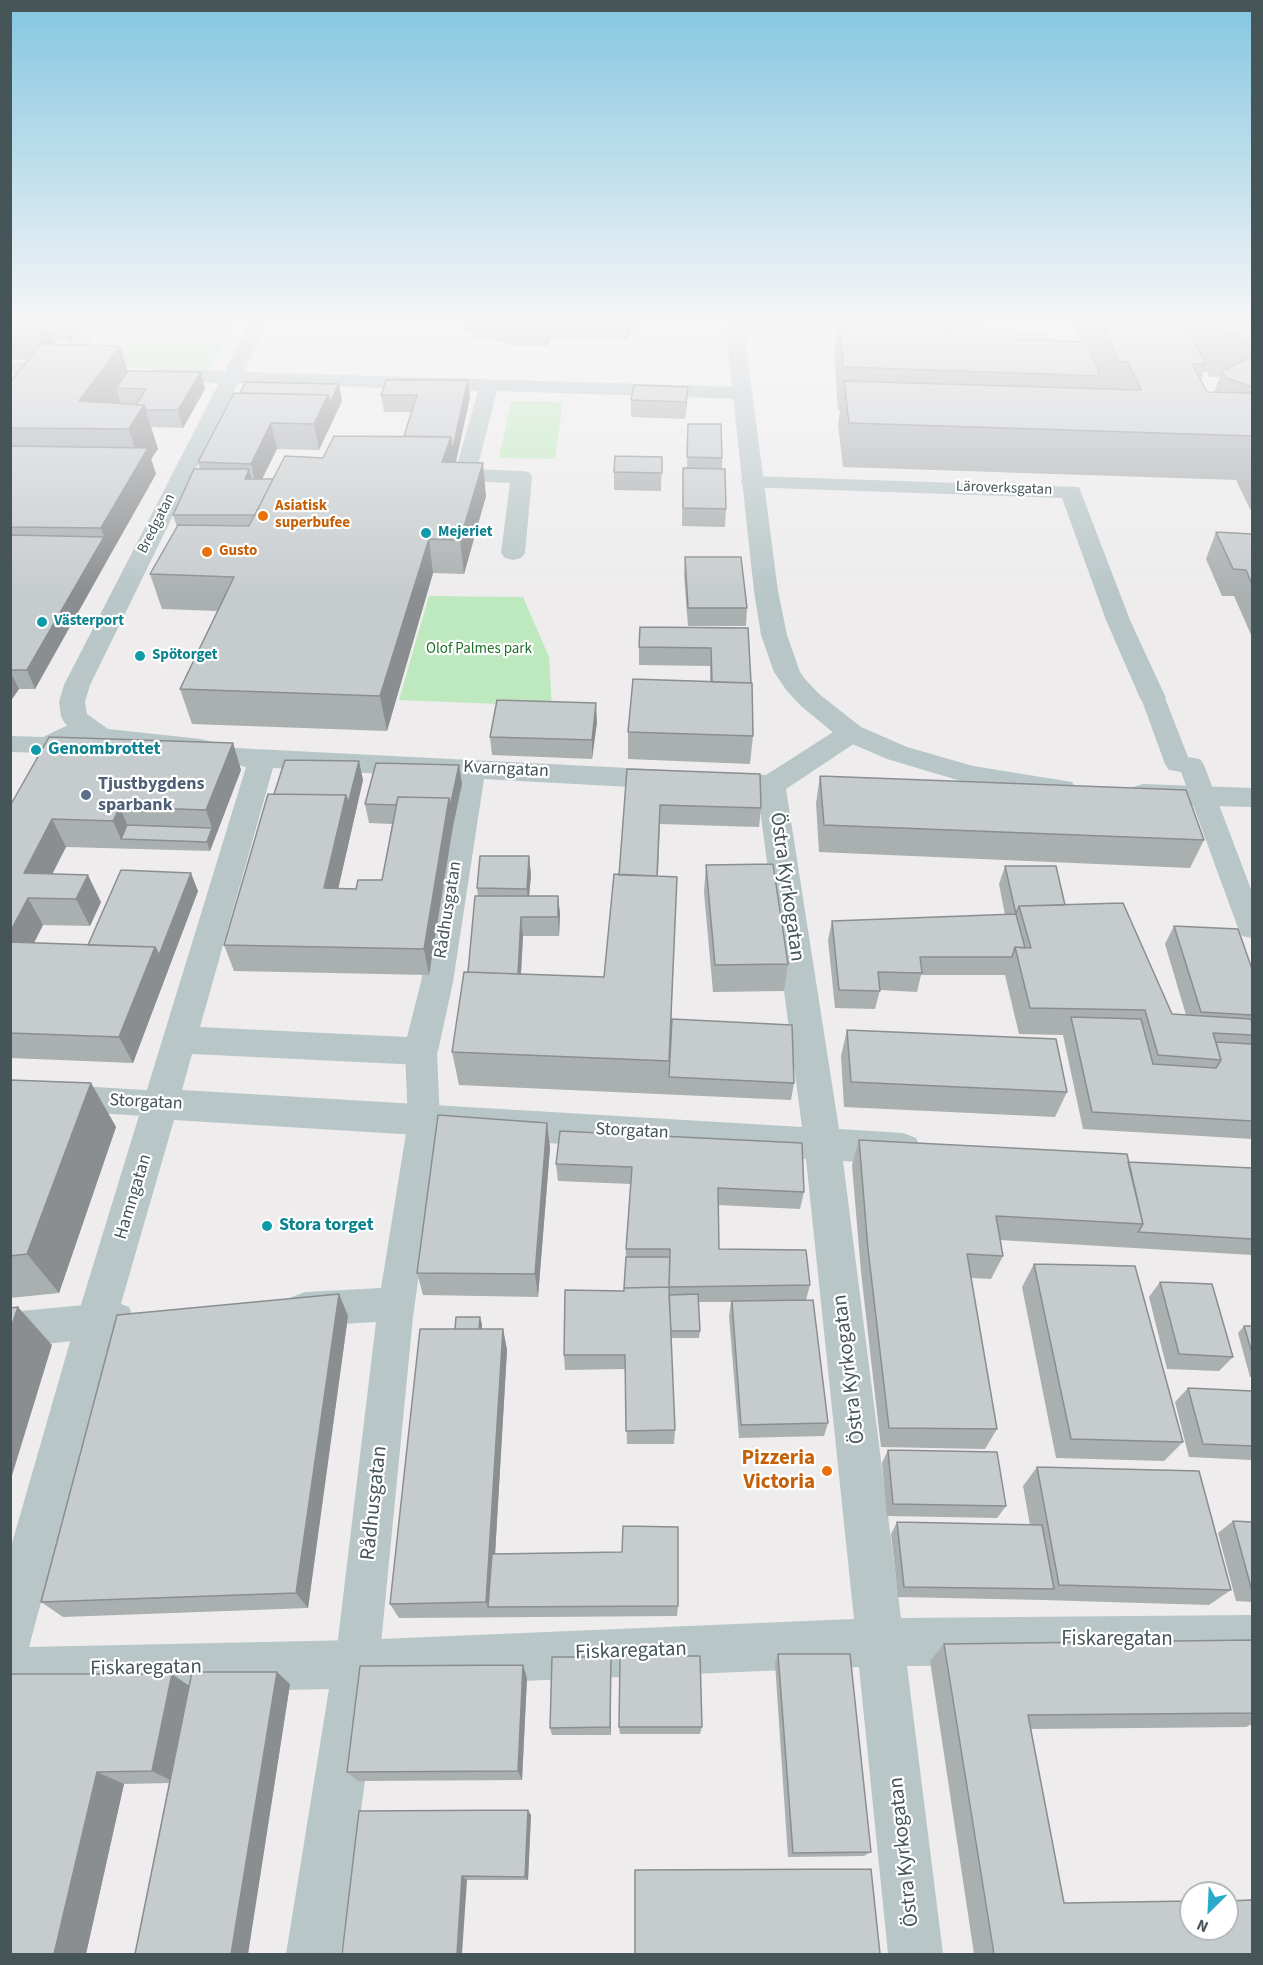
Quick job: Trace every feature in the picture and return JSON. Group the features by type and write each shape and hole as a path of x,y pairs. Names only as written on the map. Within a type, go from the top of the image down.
{"street":[{"name":"Bredgatan","path":"82,726 74,716 72,702 77,686 212,414"},
{"path":"482,414 465,475 521,477 513,553"},
{"path":"745,414 752,482 774,635 788,672 810,700 851,733 897,753 971,776 1019,784 1100,792 1252,798"},
{"name":"Läroverksgatan","path":"752,482 1071,492 1118,620 1184,764 1202,796 1252,928"},
{"path":"10,744 47,745 82,726"},
{"name":"Kvarngatan","path":"82,726 98,735 117,740 201,748 235,757 771,785"},
{"path":"771,785 851,733"},
{"path":"34,768 47,745"},
{"name":"Hamngatan","path":"10,1636 96,1321 162,1104 262,759"},
{"name":"Rådhusgatan","path":"314,1954 357,1664 397,1304 424,1121 421,1051 437,982 472,768"},
{"name":"Östra Kyrkogatan","path":"771,785 823,1144 882,1642 916,1954"},
{"path":"180,1040 421,1051"},
{"name":"Storgatan","path":"10,1095 930,1150"},
{"path":"271,1311 397,1304"},
{"path":"10,1330 144,1318"},
{"name":"Fiskaregatan","path":"10,1672 357,1664 882,1642 1252,1639"}],"green space":[{"path":"508,414 561,414 555,459 499,458"},
{"name":"Olof Palmes park","path":"429,596 523,597 549,657 552,706 399,700"}],"building":[{"path":"10,414 139,414 129,429 10,428"},
{"path":"223,414 319,414 314,424 271,423 251,464 198,462"},
{"path":"411,414 461,414 452,452 451,437 404,436"},
{"path":"848,414 1252,414 1252,436 849,423"},
{"path":"688,424 721,424 722,458 687,457"},
{"path":"334,436 451,437 442,462 483,463 460,540 429,539 380,696 180,689 234,577 150,574 178,525 249,526 285,456 323,458"},
{"path":"10,446 148,448 101,528 10,527"},
{"path":"615,456 662,457 662,473 614,472"},
{"path":"683,468 725,469 726,509 683,508"},
{"path":"194,469 249,469 245,479 273,479 255,515 173,515"},
{"path":"1216,532 1252,534 1252,584 1246,570 1233,569"},
{"name":"Västerport","path":"10,535 104,537 27,670 10,670"},
{"path":"685,557 741,557 747,608 688,608"},
{"path":"640,627 748,628 751,683 712,682 711,648 639,647"},
{"path":"633,679 752,683 753,736 628,732"},
{"path":"497,700 596,703 592,740 490,737"},
{"path":"49,737 233,743 206,810 120,807 113,821 52,819 24,873 88,875 76,899 28,898 10,932 10,806"},
{"path":"285,760 359,761 348,804 346,795 274,794"},
{"path":"376,763 459,765 450,807 449,798 398,797 396,805 365,804"},
{"path":"627,769 760,774 761,808 660,805 657,876 619,875"},
{"path":"820,776 1186,790 1204,840 824,825"},
{"path":"268,794 346,795 324,888 356,889 358,880 382,880 398,797 449,798 424,949 224,945"},
{"path":"127,825 212,828 207,842 121,839"},
{"path":"480,856 529,856 527,889 477,888"},
{"path":"773,864 788,964 715,965 706,865"},
{"path":"1005,866 1056,866 1065,905 1019,906 1016,914"},
{"path":"121,870 191,873 159,955 155,947 88,945"},
{"path":"614,874 677,877 669,1061 452,1052 464,972 604,977"},
{"path":"475,896 558,896 558,917 521,917 518,974 468,972"},
{"path":"1123,903 1172,1014 1251,1019 1252,1035 1213,1033 1221,1060 1158,1055 1145,1010 1030,1008 1015,947 1031,948 1019,906"},
{"path":"1016,914 1025,948 1015,947 1012,957 920,957 922,973 878,972 880,991 839,990 832,921"},
{"path":"1174,926 1238,929 1252,969 1252,1015 1201,1012"},
{"path":"10,942 155,947 119,1037 10,1033"},
{"path":"1071,1017 1141,1019 1153,1064 1216,1068 1221,1060 1216,1042 1252,1044 1252,1121 1092,1112"},
{"path":"672,1019 792,1025 794,1083 669,1077"},
{"path":"847,1030 1056,1039 1067,1092 851,1082"},
{"path":"10,1080 91,1083 27,1254 10,1256"},
{"path":"438,1115 547,1123 535,1274 417,1273"},
{"path":"560,1131 802,1143 804,1192 718,1188 719,1249 806,1250 810,1285 669,1287 670,1249 626,1249 632,1167 556,1164"},
{"path":"859,1140 1127,1154 1143,1224 996,1216 1003,1256 967,1254 997,1429 889,1428 868,1249"},
{"path":"1128,1162 1252,1168 1252,1239 1138,1232 1143,1224"},
{"path":"626,1257 670,1257 669,1287 624,1288"},
{"path":"1034,1264 1135,1266 1183,1442 1071,1439"},
{"path":"1160,1282 1212,1284 1233,1357 1179,1354"},
{"path":"669,1287 675,1430 626,1431 625,1355 564,1355 565,1290 624,1291 624,1288"},
{"path":"339,1294 296,1593 41,1602 117,1315"},
{"path":"698,1294 700,1331 671,1331 669,1295"},
{"path":"813,1300 828,1423 741,1425 732,1301"},
{"path":"18,1307 10,1331 10,1308"},
{"path":"456,1317 480,1317 479,1329 455,1329"},
{"path":"1244,1326 1252,1326 1252,1353"},
{"path":"420,1329 503,1329 486,1602 390,1604"},
{"path":"1188,1388 1252,1391 1252,1446 1203,1444"},
{"path":"888,1450 997,1452 1006,1506 893,1504"},
{"path":"1037,1467 1199,1471 1231,1590 1059,1585"},
{"path":"1233,1521 1252,1522 1252,1591"},
{"path":"897,1522 1042,1525 1054,1589 904,1587"},
{"path":"623,1526 678,1527 678,1606 488,1607 492,1554 622,1552"},
{"path":"1252,1640 1252,1713 1028,1715 1064,1903 1179,1901 1179,1941 1239,1941 1239,1901 1252,1900 1252,1954 994,1954 944,1644"},
{"path":"778,1654 850,1654 871,1852 793,1853"},
{"path":"620,1656 700,1656 702,1727 619,1727"},
{"path":"552,1657 611,1657 610,1727 550,1728"},
{"path":"523,1665 518,1771 347,1772 360,1666"},
{"path":"192,1672 277,1672 231,1954 135,1954"},
{"path":"10,1674 172,1674 152,1771 97,1772 54,1954 10,1954"},
{"path":"528,1810 525,1877 462,1876 457,1954 342,1954 359,1811"},
{"path":"871,1869 880,1954 635,1954 635,1870"}],"place":[{"name":"Asiatisk superbufee","path":"263,516"},
{"name":"Mejeriet","path":"426,533"},
{"name":"Gusto","path":"207,552"},
{"name":"Västerport","path":"42,622"},
{"name":"Spötorget","path":"140,656"},
{"name":"Genombrottet","path":"36,750"},
{"name":"Tjustbygdens sparbank","path":"86,795"},
{"name":"Stora torget","path":"267,1226"},
{"name":"Pizzeria Victoria","path":"827,1471"}]}
